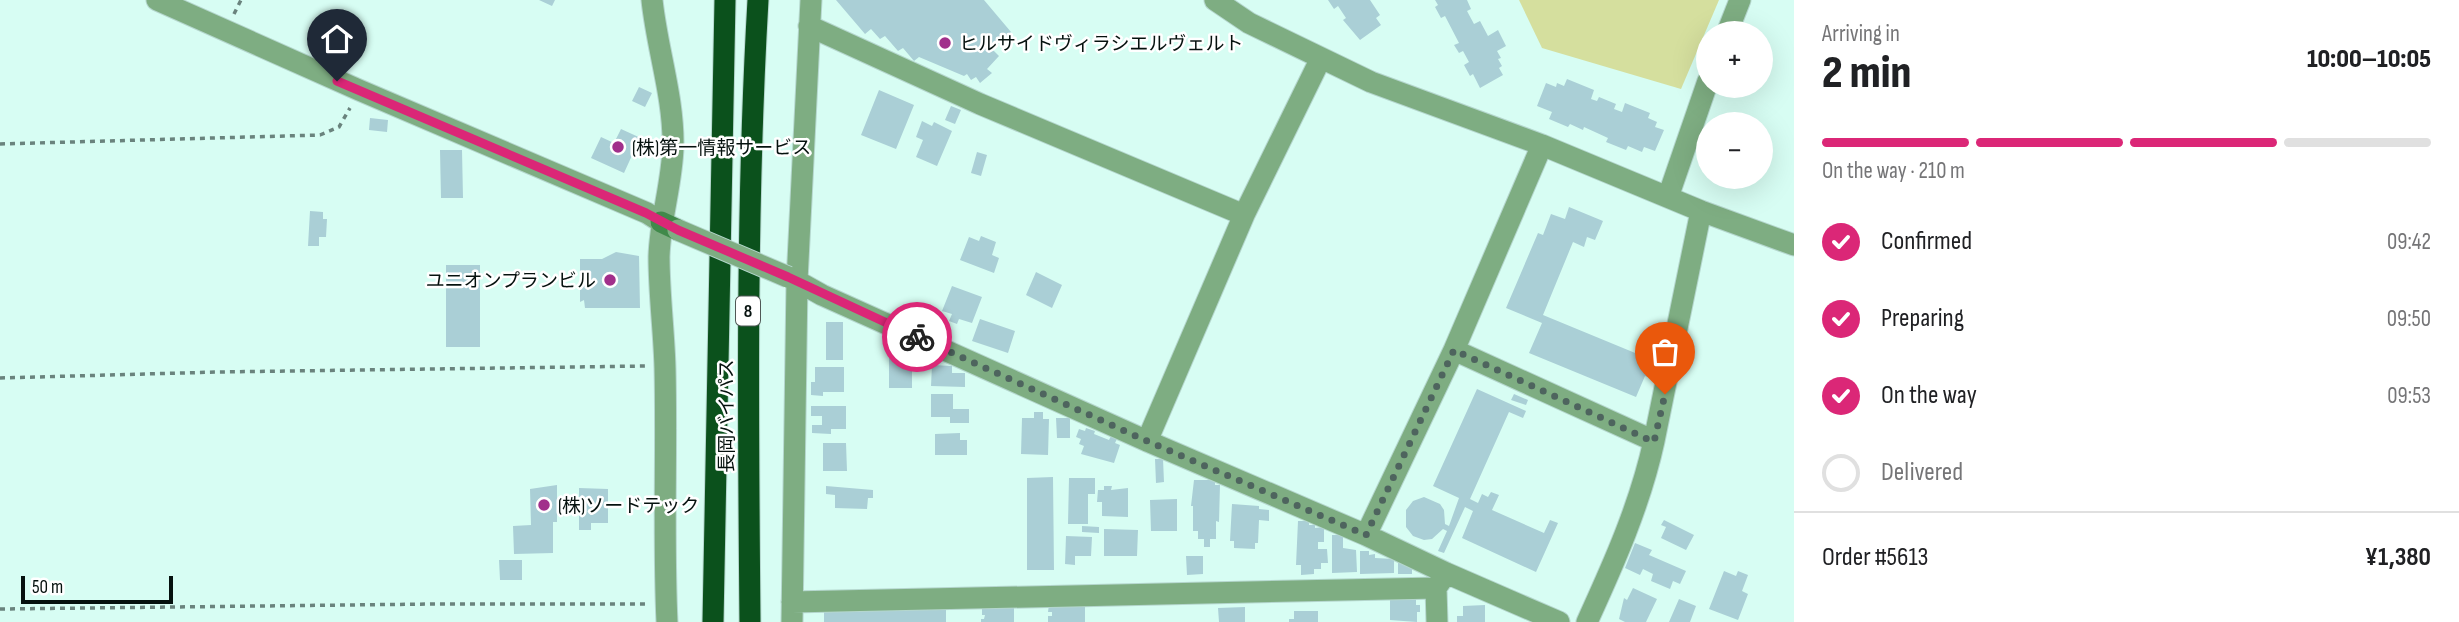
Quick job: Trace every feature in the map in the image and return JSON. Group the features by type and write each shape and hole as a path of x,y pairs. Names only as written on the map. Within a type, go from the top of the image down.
{"highway":[{"name":"長岡バイパス","path":"713,622 725,0"},
{"name":"長岡バイパス","path":"750,622 748,310 752,100 758,0"}],"street":[{"path":"157,0 646,213 669,226 792,279 1147,441 1366,535 1441,581 1559,622"},
{"path":"652,0 670,108 673,145 668,192 669,226 659,258 665,366 666,613"},
{"path":"811,0 792,279 792,612 1441,581"},
{"path":"1215,0 1249,23 1371,82 1542,145 1701,211 1794,245"},
{"path":"1732,21 1740,0"},
{"path":"809,26 980,104 1244,215"},
{"path":"1147,441 1244,215 1321,58"},
{"path":"1668,197 1702,98"},
{"path":"1366,535 1454,350 1542,145"},
{"path":"1587,622 1634,514 1648,472 1701,211"},
{"path":"1454,350 1654,442"},
{"path":"1437,622 1441,581"}],"path":[{"path":"0,144 320,135 339,127 359,90"},
{"path":"0,378 665,366"},
{"path":"0,609 434,604 666,613"}],"green space":[{"path":"1519,0 1719,0 1710,21 1696,21 1696,54 1681,89 1542,48"}],"building":[{"path":"539,0 555,0 552,6"},
{"name":"ヒルサイドヴィラシエルヴェルト","path":"836,0 984,0 1011,32 992,49 999,56 987,69 992,73 980,83 976,77 971,80 967,74 964,76 919,57 914,61 903,48 898,51 885,36 880,39 871,29 865,34"},
{"path":"1328,0 1370,0 1380,15 1376,18 1381,25 1360,40 1343,20 1346,18 1338,6 1334,9"},
{"path":"1435,0 1467,0 1471,9 1467,11 1474,24 1480,21 1488,36 1498,30 1506,46 1497,51 1502,66 1499,68 1503,75 1480,88 1473,74 1470,76 1464,65 1469,62 1463,51 1459,53 1454,45 1459,43 1445,16 1441,18 1435,7 1438,5"},
{"path":"1567,79 1594,90 1591,99 1597,101 1599,97 1616,104 1614,109 1622,112 1625,103 1650,113 1648,118 1657,122 1655,127 1664,130 1655,151 1644,147 1642,152 1628,146 1626,150 1606,142 1608,138 1584,127 1583,130 1570,124 1568,127 1549,119 1552,112 1537,106 1546,83 1556,87 1557,83 1564,86"},
{"path":"639,87 652,93 645,107 632,101"},
{"path":"879,90 914,105 896,149 861,135"},
{"path":"951,106 961,110 955,124 945,120"},
{"path":"370,118 388,120 387,132 369,130"},
{"path":"922,121 932,126 934,122 952,131 937,166 916,157 923,140 916,137"},
{"name":"(株)第一情報サービス","path":"621,129 643,139 624,173 591,158 601,137 614,143"},
{"path":"440,150 462,150 463,198 441,198"},
{"path":"977,152 987,155 981,176 971,173"},
{"path":"1569,207 1603,221 1595,240 1587,237 1584,247 1573,242 1543,315 1657,362 1651,378 1645,376 1636,397 1529,353 1542,323 1506,308 1538,233 1543,235 1551,214 1565,219"},
{"path":"310,211 323,212 323,219 327,219 326,237 319,237 319,246 308,246"},
{"path":"981,236 996,242 992,255 999,258 994,273 960,260 969,237 979,241"},
{"name":"ユニオンプランビル","path":"616,252 639,256 640,308 585,308 584,300 580,302 580,259 602,259"},
{"path":"446,265 480,265 480,347 446,347"},
{"path":"1036,272 1062,285 1052,308 1026,295"},
{"path":"952,286 982,297 972,323 959,319 957,324 949,321 952,314 942,311"},
{"path":"980,319 1015,331 1008,353 972,341"},
{"path":"826,322 843,322 843,360 826,360"},
{"path":"889,357 909,357 909,363 912,363 912,388 889,388"},
{"path":"932,365 952,366 952,373 965,373 965,387 931,386"},
{"path":"815,367 844,367 844,392 811,395 811,382 815,382"},
{"path":"1477,389 1526,411 1523,418 1509,412 1470,499 1478,503 1482,494 1488,497 1491,492 1499,495 1492,510 1544,533 1550,520 1558,523 1536,572 1462,538 1473,511 1465,507 1444,553 1438,551 1447,531 1443,529 1432,539 1424,540 1413,536 1406,527 1406,510 1413,501 1424,497 1440,504 1444,510 1445,524 1449,526 1459,498 1433,486"},
{"path":"931,394 953,394 953,409 969,409 969,423 950,423 950,417 931,417"},
{"path":"1514,394 1528,400 1526,405 1511,400"},
{"path":"811,406 846,406 846,429 831,429 831,434 812,433 812,425 822,425 822,416 811,416"},
{"path":"1034,412 1043,412 1043,419 1049,419 1048,455 1021,454 1022,418 1034,418"},
{"path":"1056,418 1070,418 1070,438 1057,438"},
{"path":"1086,428 1109,440 1111,436 1117,439 1115,443 1120,445 1114,463 1081,454 1084,446 1079,444 1081,439 1076,437 1079,429 1085,431"},
{"path":"960,433 960,440 967,440 967,455 935,455 935,434"},
{"path":"823,443 846,443 847,471 823,471"},
{"path":"1155,459 1163,459 1164,482 1156,483"},
{"path":"1053,477 1054,570 1027,570 1027,478"},
{"path":"1069,478 1095,478 1095,494 1088,494 1088,524 1068,524"},
{"path":"1194,480 1215,480 1215,485 1220,485 1219,522 1216,521 1216,539 1210,539 1210,547 1204,547 1204,539 1198,539 1198,531 1193,531 1191,506"},
{"name":"(株)ソードテック","path":"557,485 557,522 553,522 553,553 514,554 513,526 531,525 530,489"},
{"path":"826,486 873,490 873,498 868,498 867,509 835,508 835,495 826,494"},
{"path":"1104,486 1112,486 1111,490 1128,488 1128,517 1102,516 1102,502 1097,502 1098,490 1104,490"},
{"path":"579,488 608,489 608,523 591,523 591,530 579,530"},
{"path":"1177,499 1177,531 1151,531 1150,500"},
{"path":"1232,504 1259,506 1259,509 1269,510 1269,521 1259,520 1258,543 1255,543 1255,549 1234,548 1234,541 1230,541"},
{"path":"1664,520 1694,535 1686,550 1661,538 1666,527 1661,525"},
{"path":"1298,521 1309,521 1309,525 1315,525 1315,528 1324,527 1324,542 1318,542 1318,549 1327,549 1328,563 1321,563 1321,569 1314,569 1314,574 1301,575 1301,565 1296,565"},
{"path":"1082,526 1099,527 1099,533 1082,532"},
{"path":"1104,529 1138,530 1137,556 1104,556"},
{"path":"1332,535 1343,535 1343,548 1356,550 1357,572 1332,573"},
{"path":"1066,536 1092,537 1091,556 1075,556 1075,565 1065,564"},
{"path":"1635,543 1652,550 1649,555 1686,571 1680,584 1673,581 1670,589 1651,581 1653,574 1643,569 1640,575 1625,568"},
{"path":"1360,551 1369,551 1369,555 1375,554 1375,558 1394,559 1394,573 1360,574"},
{"path":"1186,556 1203,556 1203,574 1187,575"},
{"path":"499,560 522,560 522,580 500,580"},
{"path":"1403,562 1412,567 1412,574 1398,574 1398,563"},
{"path":"1724,571 1736,576 1738,571 1748,575 1742,591 1748,594 1738,620 1709,609"},
{"path":"1633,588 1657,599 1646,622 1625,622 1619,619 1624,598 1627,600"},
{"path":"1390,598 1416,598 1416,605 1420,605 1417,622 1390,620"},
{"path":"1679,599 1696,606 1690,622 1669,622"},
{"path":"1049,604 1080,604 1080,607 1085,607 1085,622 1048,622 1048,616 1052,616 1052,612 1048,612"},
{"path":"1485,605 1485,622 1457,622 1457,616 1463,616 1463,606"},
{"path":"824,606 946,607 946,622 824,622"},
{"path":"1245,607 1245,622 1219,622 1218,608"},
{"path":"982,608 1014,608 1014,622 981,622 985,615 982,615"},
{"path":"1294,611 1318,611 1318,622 1289,622 1289,619 1294,619"}],"way so far":[{"path":"917,337 1147,441 1366,535 1454,350 1654,442 1665,394"}],"place":[{"name":"ヒルサイドヴィラシエルヴェルト","path":"945,43"},
{"name":"(株)第一情報サービス","path":"618,147"},
{"name":"ユニオンプランビル","path":"610,280"},
{"name":"(株)ソードテック","path":"544,505"}],"route":[{"path":"337,81 646,213 678,230 917,337"}]}
